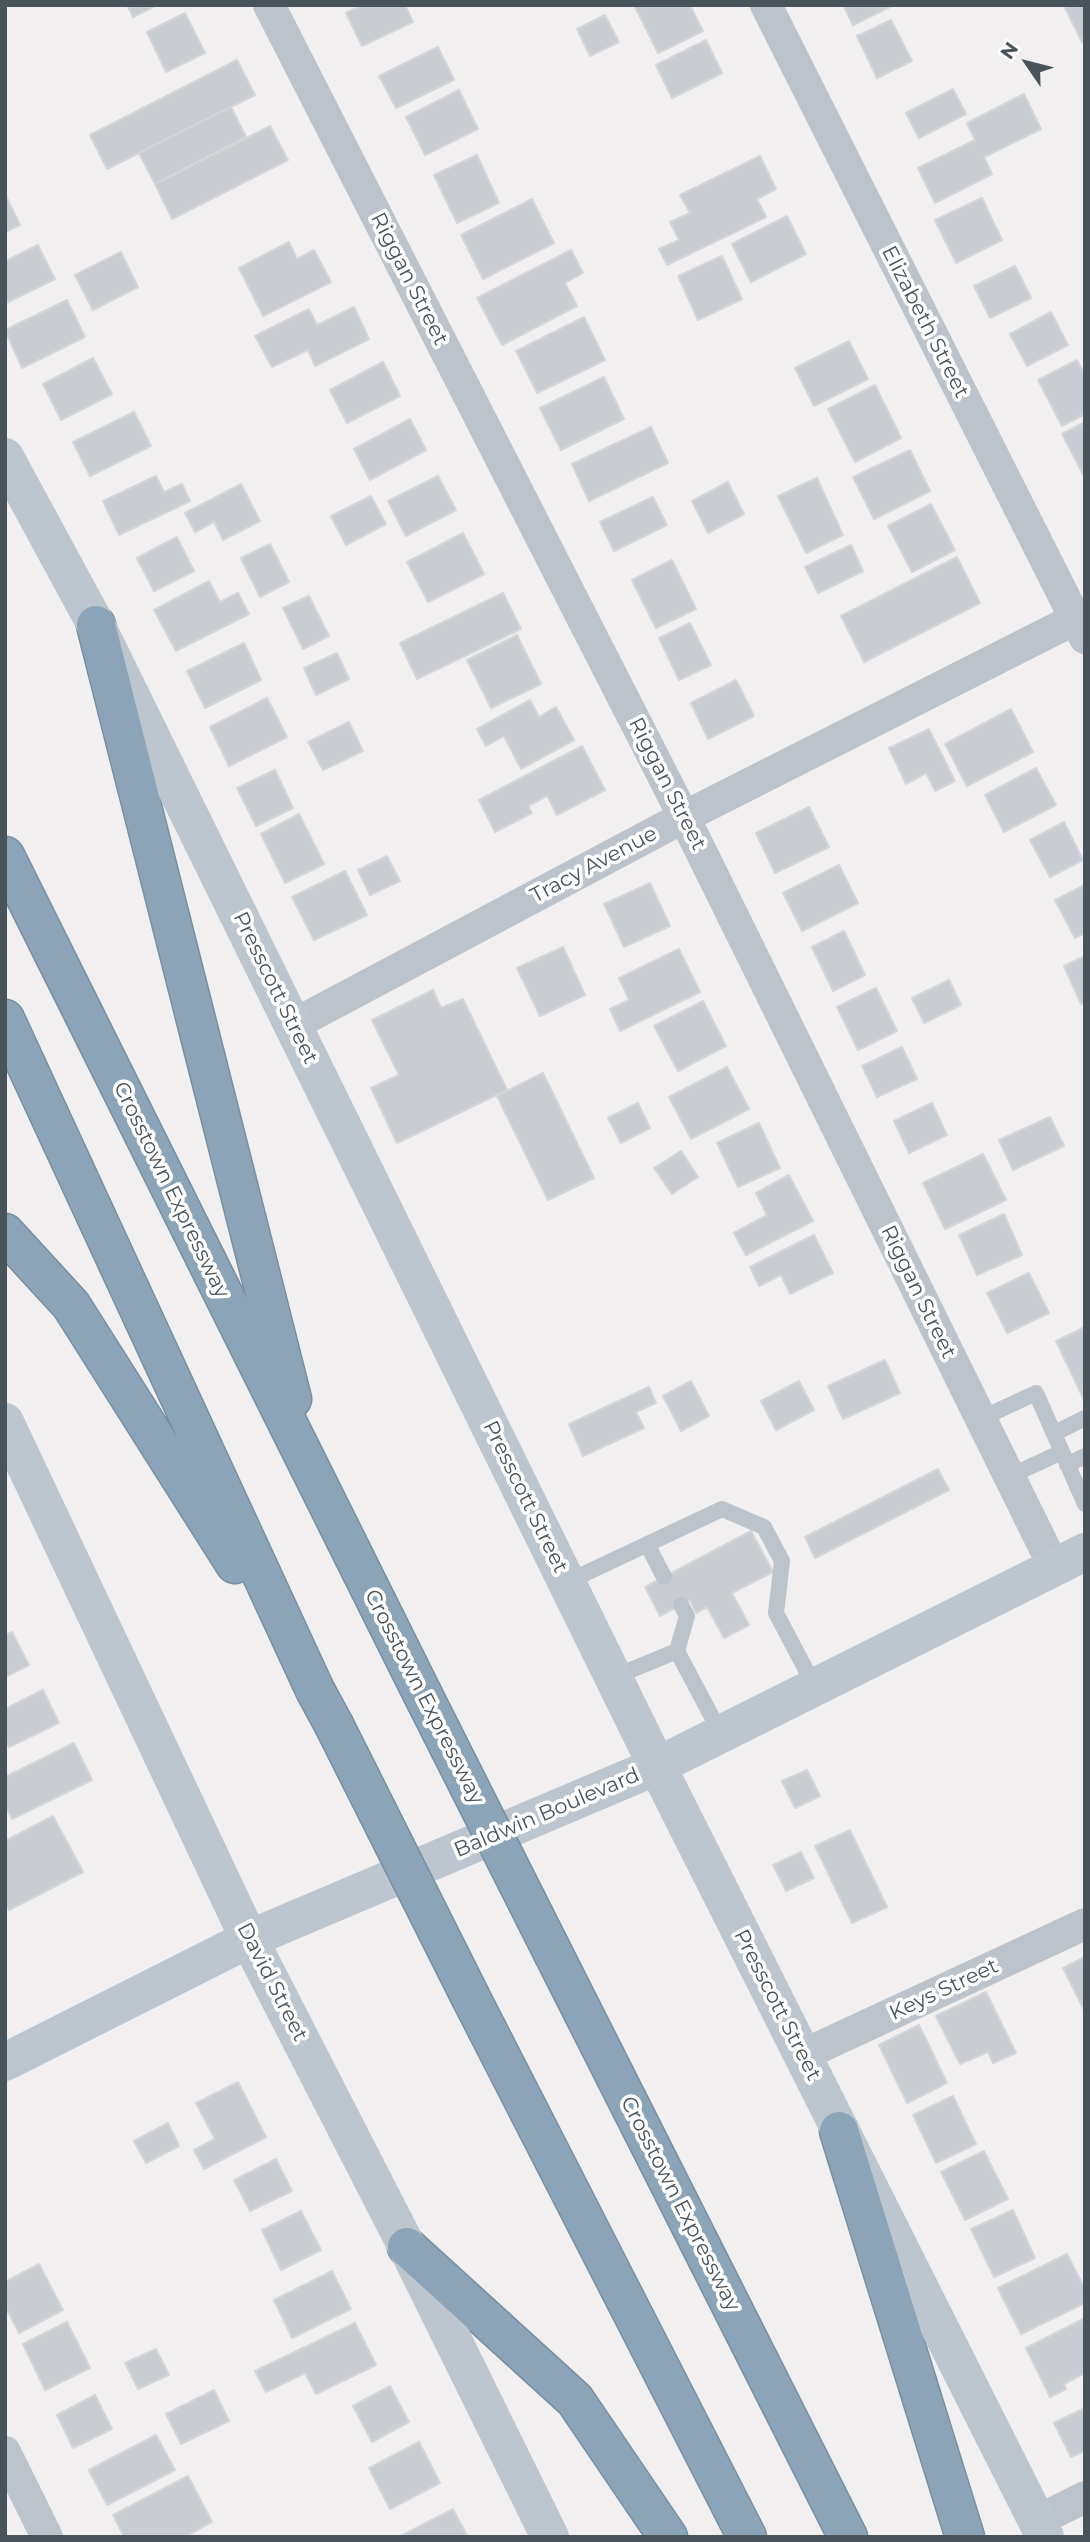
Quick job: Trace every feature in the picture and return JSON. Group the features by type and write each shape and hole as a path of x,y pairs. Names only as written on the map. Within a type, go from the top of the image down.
{"highway":[{"path":"96,625 311,1472"},
{"name":"Crosstown Expressway","path":"5,856 311,1472 848,2537"},
{"path":"5,1019 315,1690 747,2537"},
{"path":"5,1233 71,1305 315,1690"},
{"path":"839,2131 965,2537"},
{"path":"407,2247 575,2400 668,2537"}],"main road":[{"name":"Presscott Street","path":"5,457 96,625 657,1766 1041,2529"},
{"name":"David Street","path":"6,1426 249,1939 407,2247 550,2537"},
{"name":"Baldwin Boulevard","path":"5,2062 249,1939 657,1766 1070,1559"}],"street":[{"name":"Riggan Street","path":"269,5 684,817 980,1419 1010,1476 1070,1559"},
{"name":"Elizabeth Street","path":"766,5 1082,624"},
{"name":"Tracy Avenue","path":"293,1024 684,817 1082,624"},
{"name":"Keys Street","path":"803,2055 1085,1924"},
{"path":"5,2452 47,2537"},
{"path":"1041,2529 1085,2497"}],"lane":[{"path":"980,1419 1036,1393 1084,1500"},
{"path":"1055,1433 1085,1418"},
{"path":"1010,1476 1065,1458 1085,1456"},
{"path":"567,1582 722,1509 764,1527 782,1561 776,1613 815,1687"},
{"path":"647,1544 664,1577"},
{"path":"681,1605 687,1616 677,1651 721,1734"},
{"path":"614,1677 677,1651"}],"building":[{"path":"127,5 157,5 133,17"},
{"path":"363,5 405,5 413,22 362,46 346,13"},
{"path":"690,5 703,31 658,53 635,7"},
{"path":"843,5 894,5 853,25"},
{"path":"1085,5 1085,41 1082,42 1065,8"},
{"path":"185,13 205,53 166,72 147,32"},
{"path":"605,15 619,42 590,56 577,29"},
{"path":"891,20 912,61 877,78 857,36"},
{"path":"706,40 722,73 672,98 656,65"},
{"path":"438,47 454,80 396,108 379,76"},
{"path":"237,60 255,95 107,169 90,135"},
{"path":"953,89 966,114 919,138 906,113"},
{"path":"459,90 478,129 425,155 406,117"},
{"path":"1024,94 1041,129 984,157 992,174 935,203 918,168 975,140 967,123"},
{"path":"231,107 246,137 155,184 139,153"},
{"path":"270,126 288,160 172,219 155,184"},
{"path":"477,155 499,203 457,223 434,175"},
{"path":"760,156 776,189 757,199 766,217 667,265 659,249 679,240 670,222 690,213 680,195"},
{"path":"5,194 20,225 5,232"},
{"path":"982,198 1002,240 956,263 935,220"},
{"path":"532,199 554,243 483,279 461,235"},
{"path":"787,216 806,254 751,282 732,244"},
{"path":"289,242 297,259 314,250 331,282 263,316 239,268"},
{"path":"38,245 55,279 8,302 5,296 5,261"},
{"path":"571,250 583,273 565,283 577,306 502,345 477,298"},
{"path":"121,252 138,287 93,310 75,275"},
{"path":"722,256 742,299 698,320 678,276"},
{"path":"1015,266 1031,298 990,318 974,286"},
{"path":"67,300 85,337 22,368 5,330"},
{"path":"354,307 369,339 315,366 308,350 272,367 255,336 309,309 317,325"},
{"path":"1051,312 1068,345 1027,366 1010,334"},
{"path":"584,317 605,360 537,393 516,351"},
{"path":"849,341 868,379 814,406 795,368"},
{"path":"93,358 112,394 61,420 43,384"},
{"path":"1077,360 1085,376 1085,414 1062,426 1038,380"},
{"path":"383,362 400,396 347,423 330,390"},
{"path":"604,377 624,419 561,450 540,408"},
{"path":"875,385 901,438 855,462 828,409"},
{"path":"134,412 151,446 90,476 73,442"},
{"path":"410,419 426,450 370,480 354,449"},
{"path":"1085,422 1085,478 1062,434"},
{"path":"651,427 668,463 589,501 572,464"},
{"path":"910,450 930,491 874,519 853,477"},
{"path":"156,476 164,492 182,484 190,501 119,535 103,501"},
{"path":"438,476 456,510 406,536 388,501"},
{"path":"817,478 843,535 806,553 778,496"},
{"path":"728,482 744,514 708,533 692,501"},
{"path":"241,484 260,521 223,540 214,522 195,532 185,513"},
{"path":"371,496 386,524 346,545 331,516"},
{"path":"653,497 667,525 614,551 600,522"},
{"path":"931,504 955,550 912,572 888,526"},
{"path":"463,533 484,574 428,602 407,562"},
{"path":"177,537 194,571 154,591 137,558"},
{"path":"270,544 289,582 260,597 241,558"},
{"path":"851,545 863,571 818,593 805,567"},
{"path":"957,557 980,603 864,662 841,616"},
{"path":"672,560 696,609 656,628 632,580"},
{"path":"209,581 220,602 238,593 249,614 176,651 154,610"},
{"path":"503,593 521,629 417,679 400,643"},
{"path":"309,596 329,636 303,649 283,608"},
{"path":"690,623 711,665 679,680 659,638"},
{"path":"517,635 541,684 491,708 467,660"},
{"path":"244,643 261,680 205,708 187,671"},
{"path":"337,653 349,679 316,695 304,668"},
{"path":"736,680 754,716 708,739 691,703"},
{"path":"267,698 287,737 229,766 210,727"},
{"path":"530,700 539,717 556,707 574,740 521,769 504,736 486,746 477,729"},
{"path":"1011,709 1033,752 967,786 945,744"},
{"path":"349,722 363,751 323,770 308,742"},
{"path":"929,729 955,781 935,791 926,773 906,784 889,748"},
{"path":"582,746 605,790 557,815 547,796 528,806 532,813 495,832 479,800"},
{"path":"1036,768 1056,805 1004,832 985,795"},
{"path":"275,770 293,808 256,826 237,788"},
{"path":"809,807 829,847 775,873 756,833"},
{"path":"299,814 324,864 285,883 261,834"},
{"path":"1064,822 1083,860 1050,877 1030,840"},
{"path":"387,856 400,881 370,895 358,870"},
{"path":"839,865 858,903 802,931 783,893"},
{"path":"345,871 367,915 314,940 292,897"},
{"path":"650,883 670,926 624,947 604,904"},
{"path":"1085,885 1085,933 1075,938 1055,900"},
{"path":"844,931 865,975 833,991 812,947"},
{"path":"563,947 585,995 540,1016 517,968"},
{"path":"679,949 700,992 620,1031 610,1009 629,1000 619,978"},
{"path":"1085,956 1085,1002 1081,1004 1064,966"},
{"path":"949,980 961,1005 924,1023 912,998"},
{"path":"876,988 897,1031 858,1050 837,1007"},
{"path":"433,990 441,1008 463,999 507,1090 397,1143 371,1088 399,1075 372,1020"},
{"path":"703,1001 726,1046 678,1071 654,1026"},
{"path":"902,1047 917,1079 877,1097 862,1066"},
{"path":"727,1067 749,1109 691,1139 669,1097"},
{"path":"543,1073 594,1178 548,1200 497,1096"},
{"path":"638,1103 650,1128 621,1143 608,1118"},
{"path":"932,1103 947,1135 909,1153 894,1121"},
{"path":"1050,1117 1064,1146 1013,1170 999,1140"},
{"path":"759,1123 780,1168 738,1187 717,1143"},
{"path":"681,1151 698,1177 672,1194 654,1168"},
{"path":"983,1154 1006,1200 945,1229 923,1183"},
{"path":"789,1175 813,1221 746,1255 734,1233 767,1215 756,1193"},
{"path":"1004,1214 1022,1255 977,1275 959,1235"},
{"path":"814,1235 833,1273 790,1294 781,1275 759,1286 750,1267"},
{"path":"1029,1273 1049,1313 1007,1333 987,1293"},
{"path":"1085,1327 1085,1400 1084,1400 1056,1341"},
{"path":"885,1360 900,1393 843,1419 828,1386"},
{"path":"691,1381 709,1416 681,1431 663,1396"},
{"path":"799,1381 814,1410 776,1430 761,1401"},
{"path":"649,1387 656,1403 636,1412 644,1428 583,1456 569,1424"},
{"path":"938,1469 949,1490 815,1558 805,1537"},
{"path":"751,1531 773,1572 732,1593 749,1625 724,1638 707,1607 696,1613 690,1600 660,1616 645,1587"},
{"path":"12,1632 29,1665 5,1677 5,1635"},
{"path":"43,1690 59,1723 9,1747 5,1740 5,1709"},
{"path":"74,1743 92,1780 12,1819 5,1805 5,1777"},
{"path":"807,1770 820,1796 795,1808 782,1781"},
{"path":"53,1816 83,1872 9,1910 5,1904 5,1841"},
{"path":"850,1830 887,1907 852,1923 815,1846"},
{"path":"801,1852 814,1878 786,1891 773,1865"},
{"path":"1085,1957 1085,2012 1063,1968"},
{"path":"986,1992 1016,2053 993,2063 988,2052 960,2064 936,2016"},
{"path":"919,2025 947,2083 907,2103 879,2045"},
{"path":"238,2082 266,2137 204,2169 194,2150 215,2139 196,2103"},
{"path":"953,2096 976,2144 936,2163 913,2115"},
{"path":"168,2123 179,2146 146,2163 134,2141"},
{"path":"984,2151 1008,2199 965,2220 941,2172"},
{"path":"276,2159 292,2191 250,2211 234,2180"},
{"path":"1013,2210 1035,2258 994,2277 971,2229"},
{"path":"301,2211 321,2250 281,2270 262,2230"},
{"path":"1067,2254 1085,2289 1085,2303 1021,2334 998,2288"},
{"path":"39,2264 63,2310 19,2333 5,2306 5,2282"},
{"path":"332,2271 351,2309 292,2338 274,2300"},
{"path":"1085,2318 1085,2373 1064,2384 1066,2389 1050,2397 1026,2348"},
{"path":"67,2322 90,2368 45,2390 23,2344"},
{"path":"355,2323 376,2365 316,2394 305,2373 266,2392 255,2371"},
{"path":"156,2349 169,2375 138,2389 125,2363"},
{"path":"390,2386 409,2422 372,2442 353,2406"},
{"path":"214,2390 229,2421 181,2444 166,2414"},
{"path":"95,2395 112,2429 73,2448 57,2415"},
{"path":"1085,2408 1085,2451 1071,2457 1054,2423"},
{"path":"156,2435 175,2470 107,2505 89,2470"},
{"path":"419,2442 440,2483 390,2509 369,2468"},
{"path":"188,2476 212,2522 184,2537 124,2537 113,2515"},
{"path":"453,2509 468,2537 401,2536"}]}
